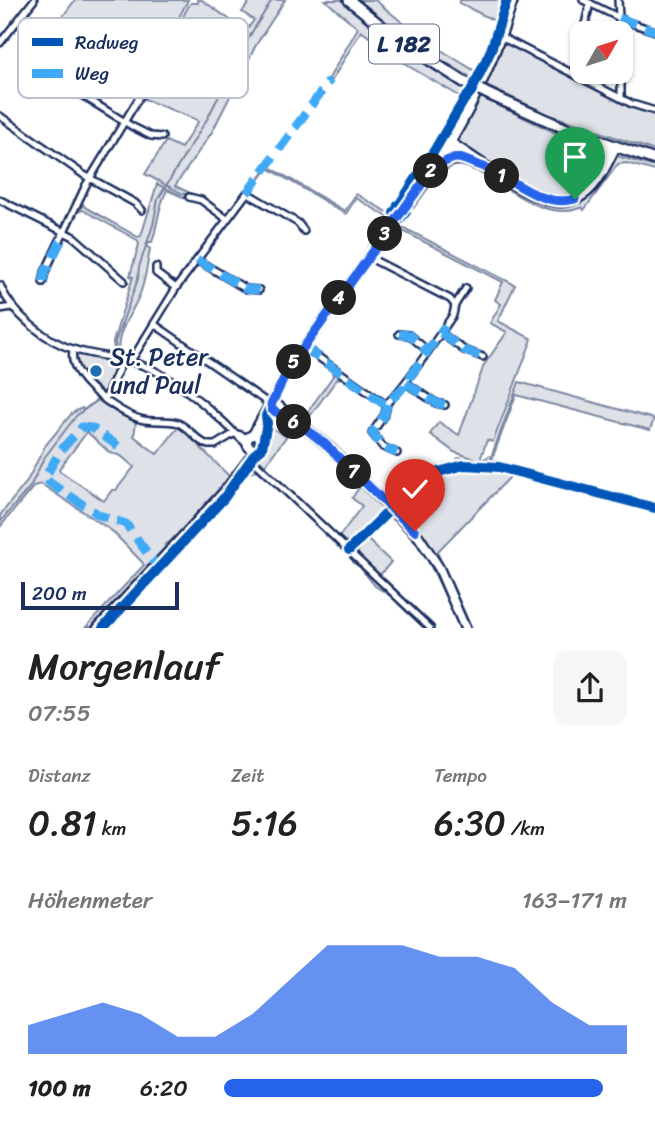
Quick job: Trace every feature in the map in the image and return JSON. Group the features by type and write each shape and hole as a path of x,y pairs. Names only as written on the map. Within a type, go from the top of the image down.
{"main road":[{"name":"L 182","path":"348,0 400,41 490,96 579,134 655,160"},
{"name":"L 182","path":"579,134 594,149 600,162"},
{"path":"447,146 460,158 485,166"},
{"path":"447,146 534,193 555,201 567,201 588,190 596,181 611,146"},
{"path":"596,181 600,162 611,146"},
{"path":"432,170 447,161 460,158"}],"street":[{"path":"20,18 34,0"},
{"path":"98,628 217,499 240,467 286,374 447,146 474,97 501,37 513,0"},
{"path":"618,0 619,21"},
{"path":"585,21 587,2 619,18 655,31"},
{"path":"0,43 18,20"},
{"path":"501,37 570,72"},
{"path":"594,84 632,104 655,111"},
{"path":"621,84 621,97"},
{"path":"89,98 151,136 162,137"},
{"path":"43,282 45,272 91,178 139,98"},
{"path":"0,116 142,210"},
{"path":"131,361 176,288 247,193 298,223 304,231"},
{"path":"189,197 201,200 227,219"},
{"path":"0,200 65,232 92,251 124,281"},
{"path":"368,257 450,299 455,305"},
{"path":"197,260 246,289 259,290"},
{"path":"156,267 156,273 176,288"},
{"path":"0,285 12,307 28,322 73,350 131,361 156,371 210,410 235,433 252,442"},
{"path":"397,453 383,447 372,435 372,430 455,312 455,305 466,288"},
{"path":"0,309 12,307"},
{"path":"154,324 271,405 275,412 301,425 330,448 391,507 415,531 430,552 464,628"},
{"path":"441,333 464,351 483,357"},
{"path":"399,334 409,335 428,351"},
{"path":"304,347 382,402 389,403"},
{"path":"73,350 72,359 77,371 103,397 141,419 180,424 208,446 215,445 235,433"},
{"path":"103,397 119,359"},
{"path":"406,383 436,403 446,405"},
{"path":"256,463 430,628"},
{"path":"349,550 410,488 430,475 454,467 481,465 514,470 655,508"}],"shaded area":[{"path":"75,0 188,0 179,18 62,18"},
{"path":"197,0 202,0 228,18 182,18 191,3 198,3"},
{"path":"251,0 285,0 248,61 248,28 254,20 242,12"},
{"path":"325,0 342,0 387,38 470,92 395,208 391,219 356,198 346,214 268,168 250,192 268,166 345,211 356,194 389,213 430,152 461,97 410,67 361,31 332,80 328,80 358,28"},
{"path":"356,0 375,0 420,37 478,73 475,80 414,43"},
{"path":"460,0 506,0 491,47 489,45 497,22 459,3"},
{"path":"506,41 570,75 570,84 588,84 630,106 655,114 655,151 548,114 484,85 500,47"},
{"path":"469,95 440,152 420,182 402,202"},
{"path":"479,96 589,149 595,161 587,183 574,193 556,195 535,189 514,180 460,145 458,137"},
{"path":"229,98 212,132 175,186 201,198 181,193 145,174 166,141 181,148 198,122 144,99"},
{"path":"617,156 655,167 655,171 626,163 618,164 584,210 582,207 564,211 546,208 463,166 445,170 432,183 402,227 515,285 498,321 532,339 493,442 487,440 481,457 482,460 488,457 486,461 439,469 421,477 397,497 384,497 300,419 302,420 333,376 332,372 341,378 337,379 305,423 382,493 393,494 416,474 419,476 458,458 479,460 454,452 430,434 439,422 459,435 484,365 507,332 490,323 501,304 495,300 503,282 395,227 430,180 448,165 461,163 476,167 543,202 560,205 585,199 595,188 606,167"},
{"path":"157,184 192,201 167,190 152,242 149,242 147,247 150,248 142,288 119,338 119,356 115,356 113,342 133,277 130,276 139,244 137,240 83,210 80,211 83,204 138,237 141,236"},
{"path":"77,354 117,362 103,393 82,374 74,358"},
{"path":"519,382 654,419 650,430 516,395 492,459 528,469 526,471 492,464 490,460"},
{"path":"100,399 136,422 134,436 157,454 179,426 230,477 172,542 165,544 165,549 95,627 86,627 144,565 141,561 112,531 41,484 34,486 0,527 0,515 26,483 45,446 72,413 82,408 84,410","holes":["87,432 109,452 121,456 134,467 104,501 59,469"]},
{"path":"284,418 318,441 381,502 382,513 353,541 345,542 339,537 362,506 352,498 361,485 325,450"},
{"path":"267,425 286,437 265,465 255,455 264,446"},
{"path":"257,467 427,627 375,586 359,566 353,563 353,559 257,470 249,473 217,512 125,610 123,608 221,503 248,468"},
{"path":"467,468 519,474 655,511 604,498 603,500 545,483 544,485 513,474 437,552 471,627 467,628 417,529 403,515 400,505 412,490 429,479"},
{"path":"391,515 413,533 424,548 462,627 459,627 422,550 401,525 389,518 381,523"},
{"path":"367,535 367,539 391,562 380,575 435,627 359,556 357,548"}],"waterway":[{"path":"248,40 272,0"},
{"path":"117,357 115,342 138,279 158,199 218,98"},
{"path":"0,522 30,487 44,458 76,416 99,398"}],"marked path":[{"path":"619,18 655,31"},
{"path":"247,193 330,80"},
{"path":"43,282 45,272 61,241"},
{"path":"197,260 246,289 259,290"},
{"path":"304,347 387,404 401,390 445,326"},
{"path":"441,333 464,350 483,357"},
{"path":"399,334 409,335 428,351"},
{"path":"406,383 436,403 445,405"},
{"path":"387,404 385,414 372,433 383,447 397,453"},
{"path":"118,446 92,428 82,427 61,450 45,477 99,515 126,524 156,565"}],"cycle path":[{"path":"394,213 471,92 491,50 507,0"},
{"path":"103,628 224,498 262,448 266,416 281,386 326,315 378,244 406,212 398,205"},
{"path":"349,550 414,486 435,473 464,465 499,467 655,508"}],"place":[{"name":"St. Peter und Paul","path":"96,371"}],"route":[{"path":"415,531 324,443 301,425 272,410 275,395 289,369 327,313 432,170 447,161 460,158 485,166 546,199 575,199"}]}
